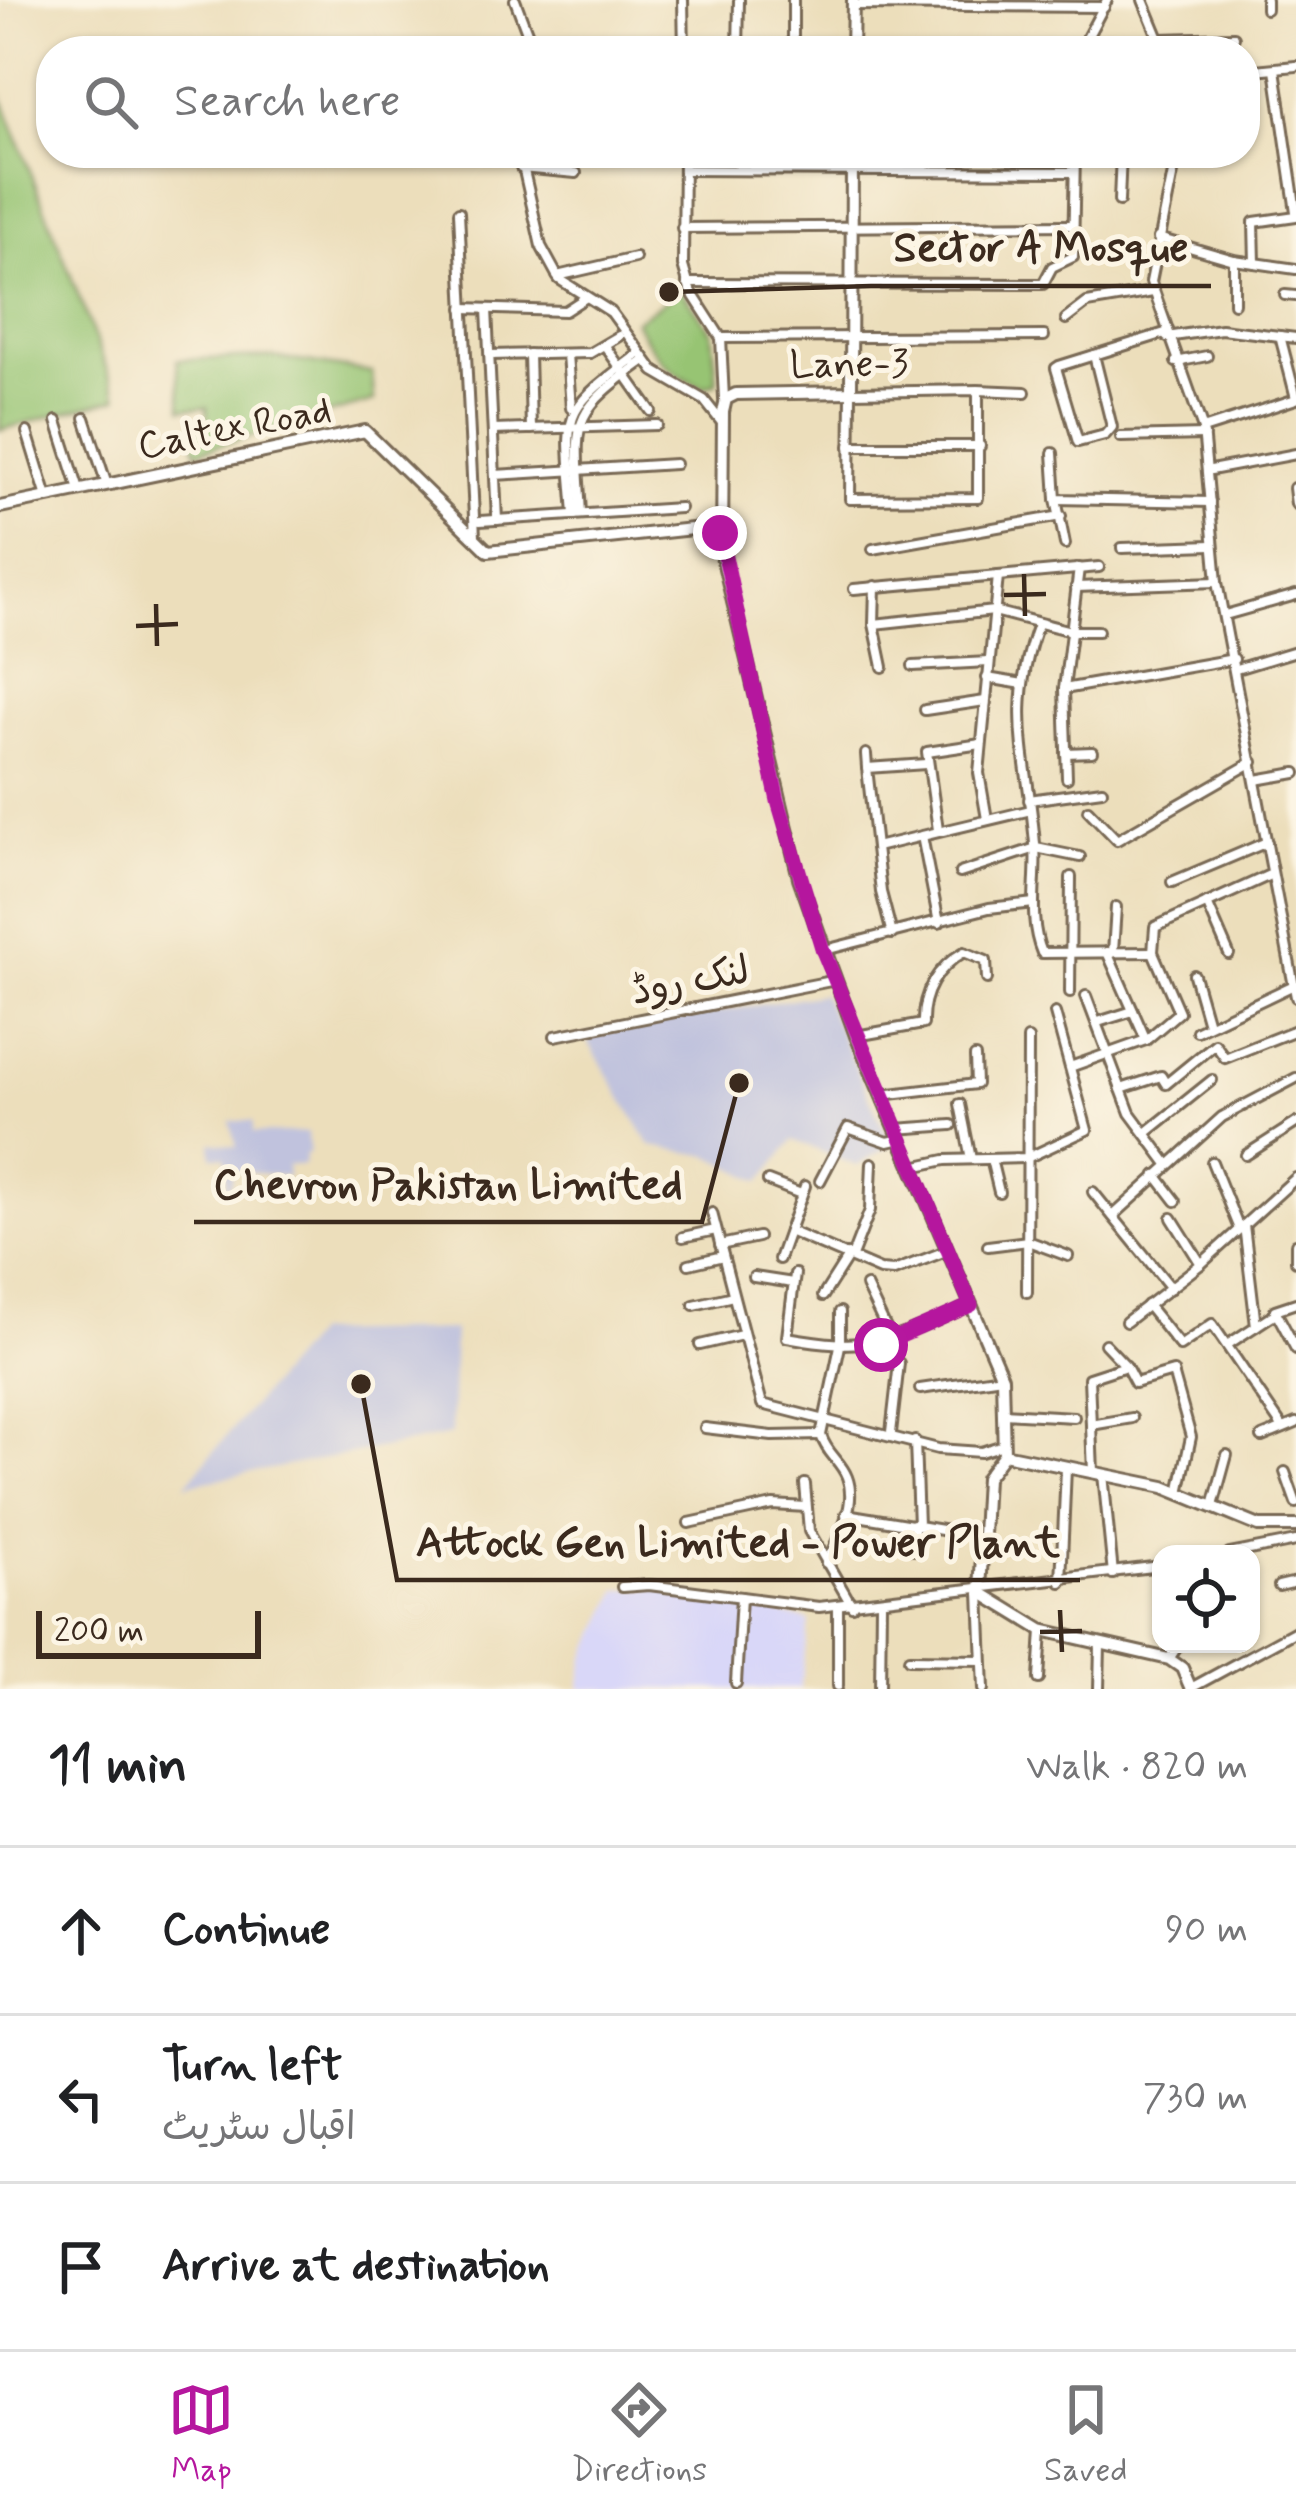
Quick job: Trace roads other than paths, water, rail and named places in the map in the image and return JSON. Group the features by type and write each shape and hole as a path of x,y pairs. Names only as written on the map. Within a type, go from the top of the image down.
{"street":[{"path":"514,0 528,36"},
{"path":"683,0 683,36"},
{"path":"738,36 739,0"},
{"path":"793,0 793,36"},
{"path":"1143,0 1158,36"},
{"path":"852,36 853,2 1106,4 1088,36"},
{"path":"1260,70 1296,66"},
{"path":"1255,263 1254,222 1296,214 1275,69"},
{"path":"576,173 521,168 541,247 557,276 610,312 663,379 704,400 723,424"},
{"path":"852,168 850,499 971,499 980,493 978,390"},
{"path":"687,283 1043,284 1052,267 1073,257 1074,168"},
{"path":"1119,201 1120,168"},
{"path":"1174,168 1158,238 1153,292 1203,432 1217,582 1272,874 1293,958 1295,990 1197,1031"},
{"path":"984,1689 980,1592 986,1478 1002,1450 1002,1377 856,1036 823,951 778,801 723,564 721,338 687,283 684,170 1074,172"},
{"path":"459,212 475,538 488,551 720,526"},
{"path":"682,228 1073,224"},
{"path":"1158,238 1234,260 1296,269"},
{"path":"557,276 635,258"},
{"path":"1234,260 1234,303"},
{"path":"1066,319 1087,303 1153,292"},
{"path":"1285,295 1296,296"},
{"path":"463,308 566,311 585,298"},
{"path":"487,309 497,520"},
{"path":"1094,355 1112,427 1105,435 1078,442 1056,368 1094,355 1166,335 1221,329 1296,338"},
{"path":"490,355 567,354 605,346 619,336"},
{"path":"721,338 1043,336"},
{"path":"1121,437 1203,432 1296,398 1280,336"},
{"path":"605,346 651,411"},
{"path":"529,354 531,429"},
{"path":"567,354 577,514"},
{"path":"572,416 579,399 643,356"},
{"path":"1177,362 1207,356"},
{"path":"573,427 622,371"},
{"name":"Lane-3","path":"724,403 736,394 1025,392"},
{"path":"85,418 106,482"},
{"path":"57,421 79,487"},
{"path":"494,430 657,424"},
{"name":"Caltex Road","path":"0,507 365,431 475,538"},
{"path":"27,432 46,494"},
{"path":"850,446 980,446"},
{"path":"1052,453 1065,544"},
{"path":"1210,470 1296,454"},
{"path":"495,475 675,464"},
{"path":"1294,488 1296,505"},
{"path":"1056,499 1210,502"},
{"path":"480,521 680,508"},
{"path":"873,549 1061,516"},
{"path":"1121,548 1212,545"},
{"path":"854,590 1100,567"},
{"path":"1067,778 1064,689 1078,568"},
{"path":"988,819 979,773 998,575"},
{"path":"1076,586 1217,582"},
{"path":"874,586 874,624 883,667"},
{"path":"1225,615 1296,595"},
{"path":"874,624 994,611 1071,631 1098,631"},
{"path":"1038,624 1017,728 1036,848 1033,930 1042,953 1153,952"},
{"path":"1064,689 1296,652"},
{"path":"914,666 988,662"},
{"path":"987,678 1023,684"},
{"path":"925,710 985,701"},
{"path":"938,830 927,752 981,745"},
{"path":"1066,753 1092,752"},
{"path":"866,754 892,934"},
{"path":"1088,810 1117,840 1252,762"},
{"path":"867,768 926,764"},
{"path":"1256,780 1296,773"},
{"path":"876,847 1102,790"},
{"path":"922,836 939,923"},
{"path":"1172,882 1268,842"},
{"path":"959,873 1036,848 1080,857"},
{"path":"1070,1067 1146,1040 1179,1012 1153,952 1155,927 1272,874"},
{"path":"1070,992 1071,877"},
{"path":"823,951 1034,903"},
{"path":"1207,903 1229,954"},
{"path":"1116,908 1110,952 1146,1040"},
{"path":"856,1036 923,1024 922,1002 945,962 964,952 986,961 987,979"},
{"path":"1194,975 1208,1024"},
{"name":"لنک روڈ","path":"555,1036 836,980"},
{"path":"1086,996 1130,1113 1168,1164"},
{"path":"1098,1022 1133,1011"},
{"path":"913,1167 1028,1158 1087,1130 1055,1013"},
{"path":"1121,1090 1161,1076 1166,1084 1215,1044 1225,1058 1296,1030"},
{"path":"1027,1292 1028,1040"},
{"path":"881,1095 976,1084 975,1057"},
{"path":"1113,1216 1222,1117 1296,1078"},
{"path":"1146,1132 1212,1080"},
{"path":"960,1104 970,1159"},
{"path":"1246,1155 1296,1123"},
{"path":"820,1181 848,1128 888,1142 898,1134 952,1125"},
{"path":"991,1159 999,1192"},
{"path":"1212,1162 1241,1226 1256,1326"},
{"path":"823,1296 850,1256 870,1210 872,1163"},
{"path":"1156,1175 1176,1201"},
{"path":"768,1181 803,1190 779,1259"},
{"path":"1126,1322 1295,1182"},
{"path":"1094,1192 1171,1288"},
{"path":"712,1213 762,1404 960,1452 1002,1450 1180,1493 1259,1526 1296,1526"},
{"path":"1172,1218 1201,1264"},
{"path":"683,1237 716,1230"},
{"path":"789,1231 894,1271 946,1252"},
{"path":"689,1264 758,1237"},
{"path":"988,1246 1028,1241 1068,1256"},
{"path":"1296,1244 1296,1261"},
{"path":"754,1277 794,1278 787,1336 840,1346 892,1341 971,1305"},
{"path":"866,1286 892,1341"},
{"path":"694,1305 733,1296"},
{"path":"1227,1346 1296,1303"},
{"path":"1147,1306 1177,1344 1210,1323 1282,1428"},
{"path":"826,1563 846,1514 848,1478 821,1435 840,1346 840,1312"},
{"path":"1276,1313 1296,1348"},
{"path":"700,1346 742,1335"},
{"path":"1105,1344 1135,1383 1173,1372 1191,1437 1180,1493"},
{"path":"891,1433 898,1363"},
{"path":"1113,1574 1091,1424 1089,1378 1115,1374 1126,1366"},
{"path":"920,1389 1002,1377"},
{"path":"1003,1413 1074,1417"},
{"path":"1091,1424 1132,1418"},
{"path":"1262,1437 1296,1423"},
{"path":"705,1428 772,1436 821,1435"},
{"path":"914,1550 915,1441"},
{"path":"1213,1506 1226,1455"},
{"path":"1060,1582 1066,1468"},
{"path":"1285,1472 1296,1503"},
{"path":"805,1484 809,1531 852,1606"},
{"path":"689,1522 773,1505 806,1507"},
{"path":"846,1514 954,1532"},
{"path":"1260,1548 1296,1541"},
{"path":"622,1587 852,1606 1152,1568"},
{"path":"1279,1586 1296,1582"},
{"path":"980,1592 1042,1630 1169,1659 1183,1669 1191,1689 1296,1631"},
{"path":"736,1683 741,1597"},
{"path":"880,1604 880,1689"},
{"path":"838,1606 838,1686"},
{"path":"1039,1678 1042,1630"},
{"path":"1099,1689 1100,1645"},
{"path":"1169,1659 1173,1653"},
{"path":"909,1659 982,1660"}],"place":[{"name":"Sector A Mosque","path":"669,292"},
{"name":"Chevron Pakistan Limited","path":"739,1083"},
{"name":"Attock Gen Limited - Power Plant","path":"361,1384"}]}
